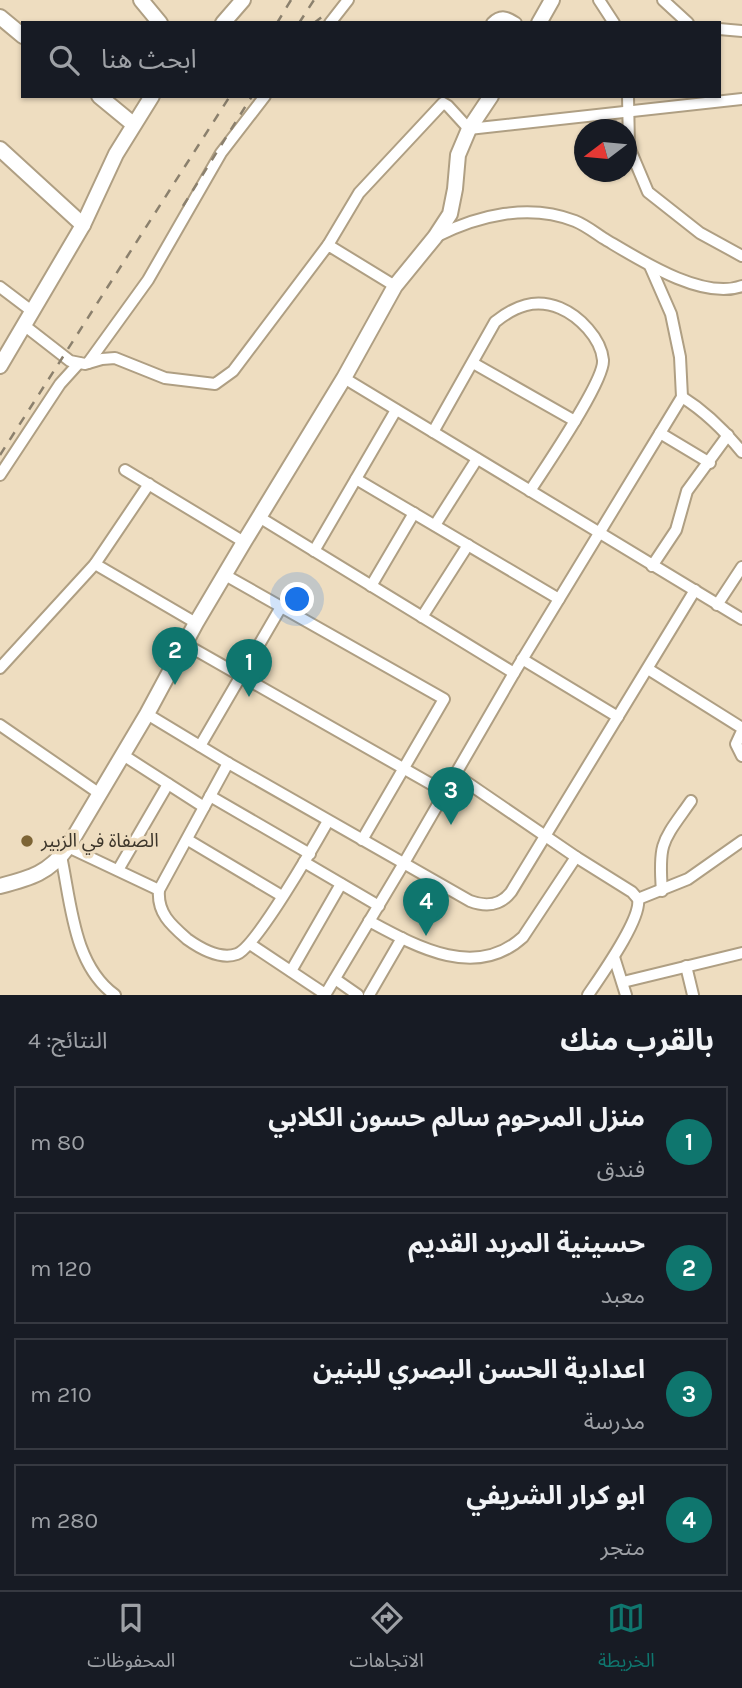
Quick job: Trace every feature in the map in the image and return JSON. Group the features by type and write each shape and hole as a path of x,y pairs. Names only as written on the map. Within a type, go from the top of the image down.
{"street":[{"path":"141,0 158,21"},
{"path":"151,0 167,21"},
{"path":"225,21 243,0"},
{"path":"332,21 348,0"},
{"path":"540,21 552,0"},
{"path":"599,0 613,21"},
{"path":"663,0 686,21"},
{"path":"495,21 501,17 513,21"},
{"path":"0,18 21,34"},
{"path":"721,29 742,31"},
{"path":"101,98 133,124"},
{"path":"3,355 25,326 83,225 116,154 151,98"},
{"path":"0,475 60,384 83,363 148,280 221,153 263,98"},
{"path":"0,886 34,876 54,864 65,851 147,714 244,542 344,378 395,286 450,214 458,155 469,129 490,98"},
{"path":"628,98 629,147 648,192 700,233 741,254"},
{"path":"469,129 742,99"},
{"path":"25,326 70,361 83,363 115,358 165,378 215,384 233,372 328,245 359,193 445,100 469,129"},
{"path":"0,149 83,225"},
{"path":"435,237 457,225 491,215 532,212 576,221 650,266 703,286 732,290 742,286"},
{"path":"328,245 395,286"},
{"path":"250,944 325,995 522,659 682,397 680,357 671,314 650,266"},
{"path":"0,287 33,312"},
{"path":"433,432 495,322 508,311 524,304 543,303 570,313 596,340 603,359 602,373 530,491"},
{"path":"474,363 575,421"},
{"path":"344,378 742,619"},
{"path":"682,397 701,409 742,452"},
{"path":"314,551 396,410"},
{"path":"660,433 710,463"},
{"path":"652,566 676,530 687,491 728,435"},
{"path":"435,525 477,459"},
{"path":"125,470 244,542"},
{"path":"356,479 559,599"},
{"path":"0,668 95,564 149,484"},
{"path":"372,586 414,513"},
{"path":"259,517 514,673"},
{"path":"422,617 468,545"},
{"path":"95,564 197,623"},
{"path":"718,605 742,567"},
{"path":"225,575 444,699 362,840"},
{"path":"147,714 470,901 480,905 492,905 511,892 695,590"},
{"path":"200,746 281,607"},
{"path":"185,644 445,792"},
{"path":"522,659 618,717"},
{"path":"648,669 742,729 736,744 742,755"},
{"path":"0,725 100,794"},
{"path":"123,755 204,807"},
{"path":"228,763 159,890 162,914 189,940 210,953 228,956 245,950 307,858 328,821"},
{"path":"456,775 632,892 638,899 638,910 614,957 588,995"},
{"path":"118,870 167,784"},
{"path":"210,796 307,858 341,884 379,906"},
{"path":"662,891 661,847 691,801"},
{"path":"188,840 282,896"},
{"path":"638,899 662,891 697,873 742,841"},
{"path":"65,851 118,870 159,890"},
{"path":"65,851 77,932 85,958 113,994"},
{"path":"369,921 402,938 464,958 490,957 502,953 523,937 576,857"},
{"path":"290,971 341,884"},
{"path":"369,995 402,938"},
{"path":"623,982 742,953"},
{"path":"614,957 626,995"},
{"path":"686,966 693,995"},
{"path":"335,979 358,995"}],"railway":[{"path":"278,21 291,0"},
{"path":"300,21 314,0"},
{"path":"317,21 327,13"},
{"path":"0,455 229,98"},
{"path":"183,206 251,98"}],"place":[{"name":"حسينية المربد القديم","path":"175,685"},
{"name":"منزل المرحوم سالم حسون الكلابي","path":"249,697"},
{"name":"اعدادية الحسن البصري للبنين","path":"451,825"},
{"name":"الصفاة في الزبير","path":"27,841"},
{"name":"ابو كرار الشريفي","path":"426,936"}]}
